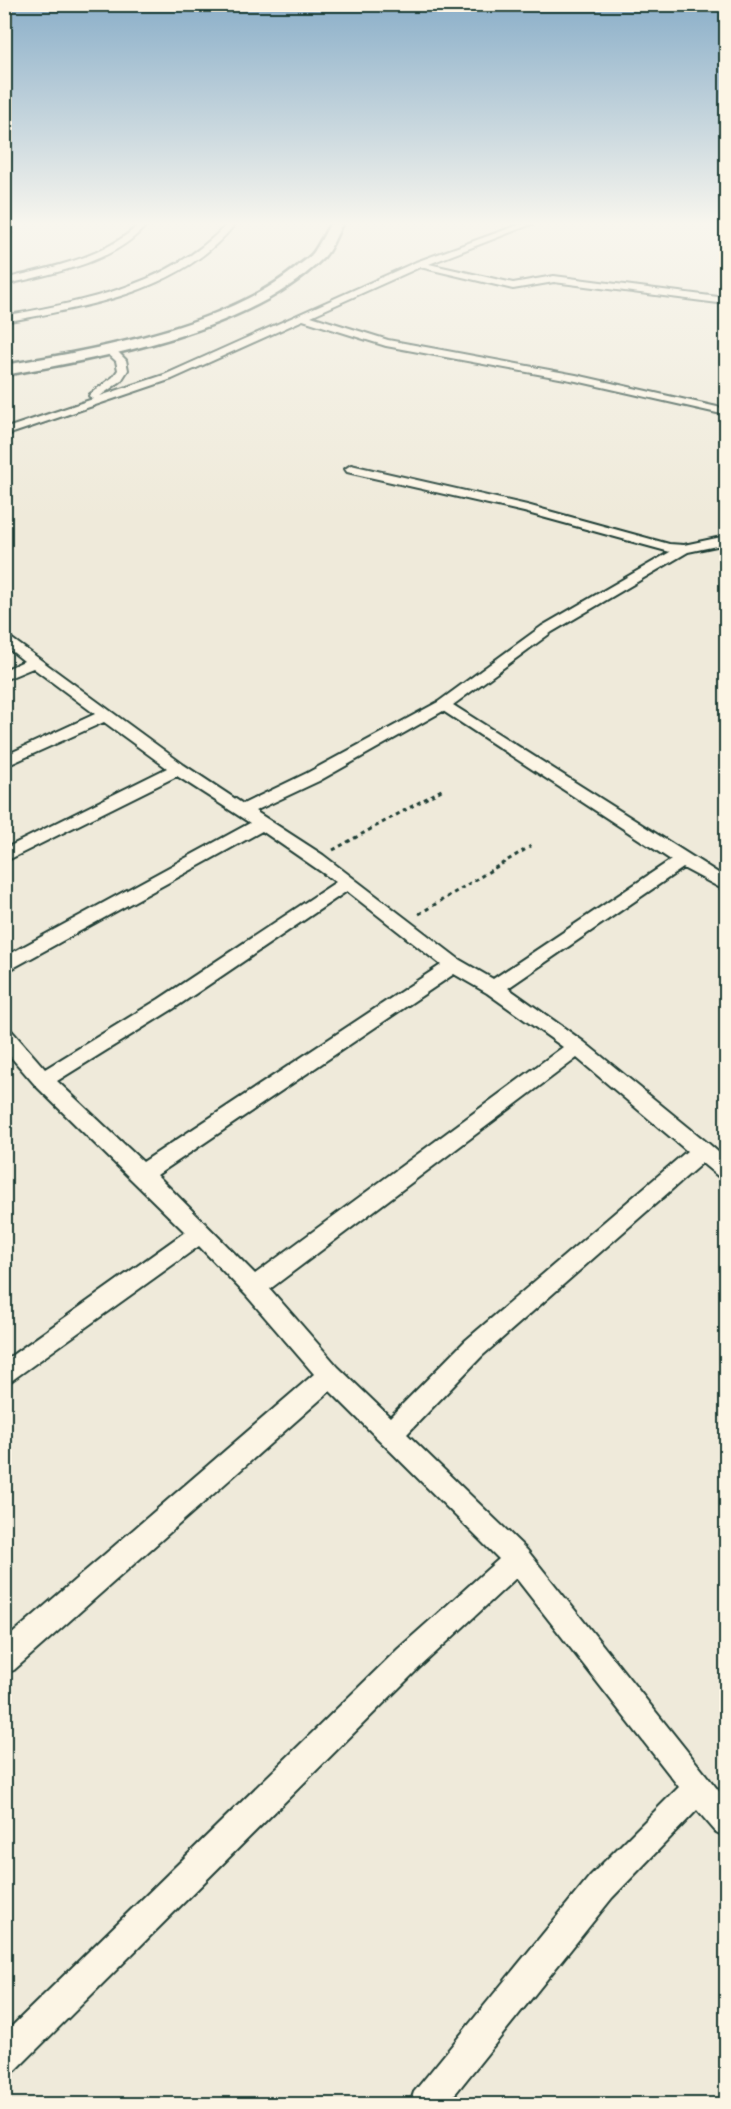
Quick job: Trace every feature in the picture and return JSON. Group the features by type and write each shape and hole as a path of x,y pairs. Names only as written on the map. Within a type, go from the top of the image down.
{"street":[{"path":"4,370 110,350 200,322"},
{"path":"4,433 168,377 291,322"},
{"path":"320,322 386,343 566,376 726,412"},
{"path":"71,409 101,392 121,375 121,360 110,350"},
{"path":"351,469 526,509 659,546 684,549"},
{"path":"241,811 313,777 443,705 548,629 684,549 726,540"},
{"path":"4,637 104,716 178,769 317,859 454,965 494,988 577,1047 726,1171"},
{"path":"4,676 34,662"},
{"path":"443,705 683,860 726,885"},
{"path":"4,762 104,716"},
{"path":"4,856 178,769"},
{"path":"4,966 261,824"},
{"path":"494,988 603,912 683,860"},
{"path":"44,1080 166,1004 347,883"},
{"path":"142,1173 454,965"},
{"path":"4,1035 44,1080 142,1173 254,1288 330,1375 518,1559 726,1822"},
{"path":"254,1288 577,1047"},
{"path":"391,1433 474,1348 702,1150"},
{"path":"4,1375 200,1233"},
{"path":"4,1660 330,1375"},
{"path":"4,2058 408,1659 518,1559"},
{"path":"426,2104 601,1887 698,1788"}],"path":[{"path":"317,859 445,788"},
{"path":"400,925 531,846"}]}
